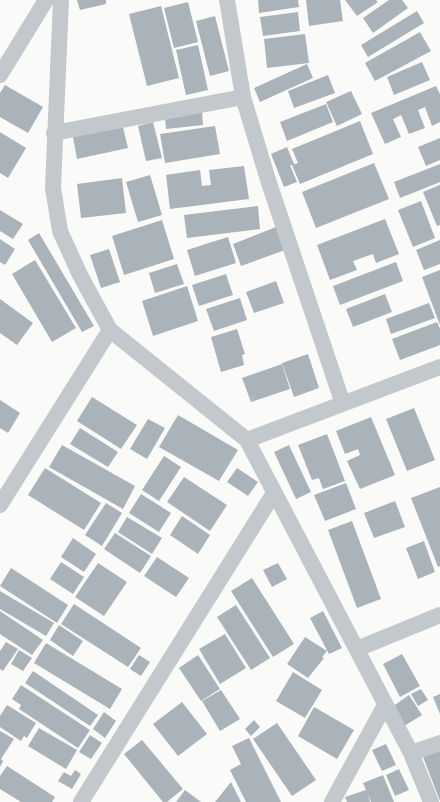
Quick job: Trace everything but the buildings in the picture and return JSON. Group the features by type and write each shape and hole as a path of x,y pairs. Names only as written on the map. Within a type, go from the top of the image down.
{"street":[{"path":"0,75 46,0"},
{"path":"61,0 54,133 53,188 60,231 80,275 110,330 247,440 411,753 431,802"},
{"path":"227,0 243,96 269,183 343,404"},
{"path":"54,133 243,96"},
{"path":"0,505 110,330"},
{"path":"247,440 440,367"},
{"path":"81,802 274,493"},
{"path":"357,649 440,615"},
{"path":"332,802 385,705"},
{"path":"411,753 440,743"}]}
